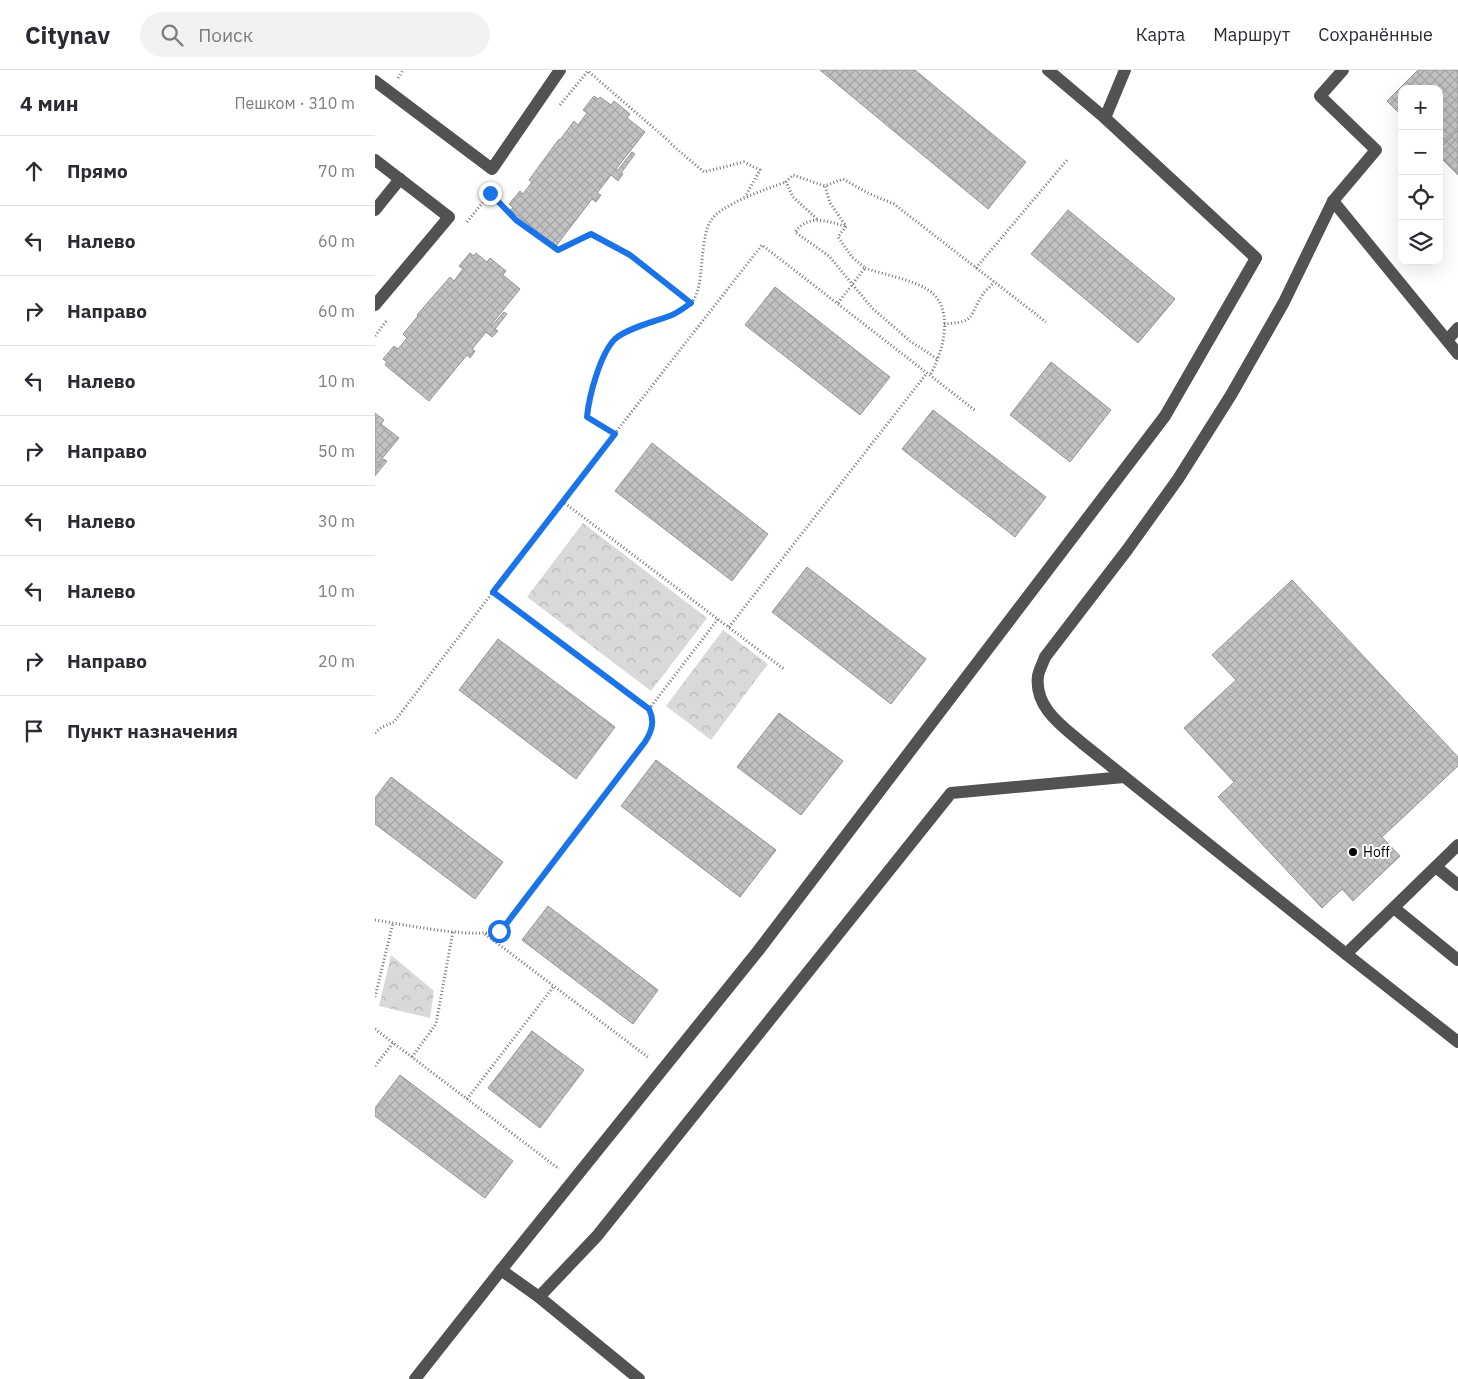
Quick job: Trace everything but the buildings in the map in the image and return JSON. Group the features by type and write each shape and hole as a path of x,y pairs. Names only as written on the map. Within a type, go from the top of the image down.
{"lane":[{"path":"375,81 492,169 560,70"},
{"path":"415,1379 758,950 1165,416 1256,258 1105,118 1049,70"},
{"path":"1105,118 1125,70"},
{"path":"1343,70 1320,96 1376,150 1333,201 1284,302 1231,395 1194,454 1127,550 1045,657 1038,677 1041,699 1052,717 1345,954 1458,1042"},
{"path":"375,160 449,217 375,305"},
{"path":"375,210 400,179"},
{"path":"1333,201 1458,354"},
{"path":"1447,340 1458,328"},
{"path":"539,1297 597,1236 951,793 1124,777"},
{"path":"1345,954 1458,845"},
{"path":"1436,867 1458,885"},
{"path":"1394,908 1458,960"},
{"path":"501,1270 539,1297 639,1379"}],"path":[{"path":"559,106 588,70 704,172 744,162 760,170 744,198"},
{"path":"977,268 1067,160"},
{"path":"615,434 587,417 588,406 606,352 616,338 647,323 673,314 691,303 699,285 703,249 710,222 725,208 744,198 786,182 793,175 825,186 843,179 868,194 894,204 1046,322"},
{"path":"466,223 502,179"},
{"path":"786,182 793,196 818,219 846,226"},
{"path":"825,186 830,203 846,226"},
{"path":"490,193 516,220 558,250 591,234 630,255 691,303"},
{"path":"818,219 801,224 795,232 829,256 842,271 851,286 872,308 910,340 939,360"},
{"path":"729,627 939,360 943,342 945,314 938,298 929,290 865,268 852,257 837,237 846,226"},
{"path":"375,732 394,722 562,501 762,245 976,411"},
{"path":"838,304 865,268"},
{"path":"945,324 959,323 972,317 983,295 994,282"},
{"path":"375,336 393,313"},
{"path":"562,501 785,670"},
{"path":"375,920 485,934 499,931 645,742 652,730 653,716 649,709 493,592"},
{"path":"649,709 718,618"},
{"path":"375,997 393,923"},
{"path":"412,1057 437,1021 453,931"},
{"path":"485,934 663,1068"},
{"path":"467,1099 554,986"},
{"path":"375,1029 574,1180"},
{"path":"375,1066 393,1043"}],"green space":[{"path":"583,523 707,618 651,691 527,597"},
{"path":"723,630 768,664 711,740 666,706"},
{"path":"391,955 434,991 430,1018 379,1006"}],"place":[{"name":"Hoff","path":"1353,852"}],"route":[{"path":"490,193 516,220 558,250 591,234 630,255 691,303 673,314 647,323 616,338 606,352 588,406 587,417 615,434 493,592 649,709 653,716 652,730 645,742 499,931"}]}
